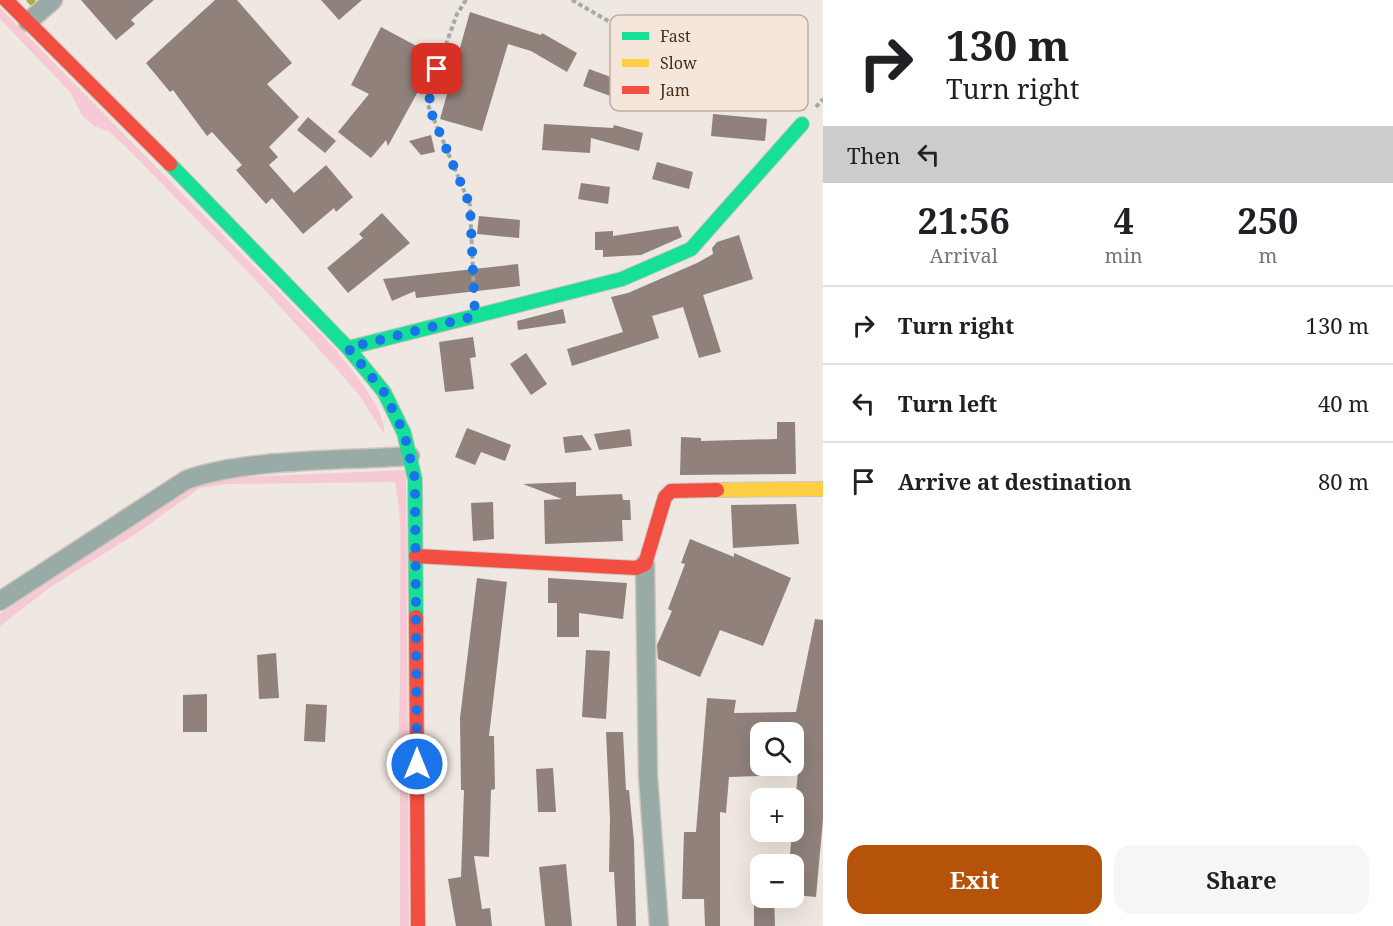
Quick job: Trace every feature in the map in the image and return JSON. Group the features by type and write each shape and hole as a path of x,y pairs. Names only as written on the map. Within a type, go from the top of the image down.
{"main road":[{"path":"6,0 142,135 348,348 384,392 404,433 415,479 418,926"},
{"path":"348,348 622,279 691,249 802,124"},
{"path":"416,556 636,568 645,564 665,497 670,491 823,489"}],"street":[{"path":"28,22 53,0"},
{"path":"0,601 160,494 197,476 277,465 410,456"},
{"path":"645,564 648,776 659,926"}],"path":[{"path":"466,0 457,14 437,69 428,105 470,205 475,316"},
{"path":"572,0 610,23"},
{"path":"800,111 802,124"}],"shaded area":[{"path":"0,8 335,349 374,402 380,413 384,434 359,395 252,276 125,146 108,131 94,126 82,115 70,92 0,19"},
{"path":"406,470 408,771 396,774 400,690 400,543 395,482 227,484 200,488 137,533 52,586 0,626 0,614 196,483 219,478"},
{"path":"400,790 408,791 409,926 400,926"}],"building":[{"path":"81,0 154,0 131,20 135,24 116,40"},
{"path":"215,0 237,0 292,63 267,84 299,117 269,147 278,157 269,165 294,193 326,165 353,197 336,212 334,208 303,234 272,198 266,204 236,170 242,165 212,132 207,136 173,90 170,92 146,63"},
{"path":"321,0 362,0 339,20"},
{"path":"470,12 541,35 542,33 577,53 567,72 531,51 508,44 482,131 440,119"},
{"path":"381,27 437,57 388,146 386,140 371,158 338,132 369,94 351,85"},
{"path":"589,69 610,77 610,96 583,86"},
{"path":"713,114 767,119 765,141 711,136"},
{"path":"308,117 336,141 325,153 297,130"},
{"path":"544,124 613,128 614,125 643,133 639,151 591,138 590,153 542,150"},
{"path":"431,135 435,152 421,155 409,141"},
{"path":"657,162 693,172 689,189 652,179"},
{"path":"581,183 610,187 608,204 578,199"},
{"path":"382,213 410,243 348,293 327,268 363,238 359,234"},
{"path":"479,216 520,220 519,238 477,234"},
{"path":"678,226 682,237 641,255 603,257 603,250 595,250 595,232 613,231 613,236"},
{"path":"739,235 753,279 703,295 721,352 699,358 683,307 652,316 659,338 572,366 567,349 623,332 611,297 628,293 697,263 713,254 712,248 717,242"},
{"path":"518,264 520,286 416,298 415,291 392,301 383,279"},
{"path":"563,309 566,323 518,330 517,321"},
{"path":"473,337 476,357 470,358 474,389 445,392 439,342"},
{"path":"526,353 547,384 531,395 510,364"},
{"path":"777,422 795,422 796,474 680,475 681,437 701,438 701,441 777,439"},
{"path":"467,428 511,445 505,461 481,452 475,465 455,457"},
{"path":"630,429 632,446 599,450 594,434"},
{"path":"582,435 592,450 565,453 563,437"},
{"path":"576,482 576,496 622,494 623,500 630,500 631,520 622,520 623,541 545,544 544,500 562,499 523,484"},
{"path":"493,502 494,539 473,541 471,503"},
{"path":"796,504 799,544 733,548 731,505"},
{"path":"690,539 734,557 734,553 791,578 763,646 720,630 700,677 658,659 657,645 672,611 668,609 685,564 681,563"},
{"path":"477,578 507,582 489,736 494,736 495,789 491,790 489,857 474,856 482,909 490,908 492,926 456,926 448,879 461,877 464,790 461,790 460,718"},
{"path":"548,578 627,583 623,619 579,613 579,637 557,637 557,603 548,603"},
{"path":"815,619 823,620 823,819 816,897 804,896 804,854 790,854 791,842 804,842 804,788 796,788 798,776 804,776 804,722 750,722 750,776 760,776 729,777 726,813 720,812 720,926 705,926 704,899 682,899 684,832 696,832 707,698 736,700 734,713 796,712"},
{"path":"586,650 610,651 606,719 582,717"},
{"path":"276,653 279,698 259,699 257,655"},
{"path":"207,694 207,732 183,732 183,695"},
{"path":"306,704 327,705 325,742 304,741"},
{"path":"606,732 623,732 626,790 629,790 634,841 636,926 617,926 614,872 609,872 610,818"},
{"path":"553,768 556,812 538,812 536,769"},
{"path":"566,864 572,926 545,926 539,867"},
{"path":"754,908 774,908 775,926 754,926"}],"traffic: fast":[{"path":"348,348 622,279 691,249 802,124"},
{"path":"170,164 348,348 384,392 404,433 415,479 416,617"}],"traffic: slow":[{"path":"717,490 823,489"}],"traffic: jam":[{"path":"6,0 170,164"},
{"path":"416,556 636,568 645,564 665,497 671,491 717,490"},
{"path":"416,617 418,926"}],"route":[{"path":"417,764 415,479 404,433 384,392 348,348 475,316 470,205 436,129 428,105 437,69"}]}
